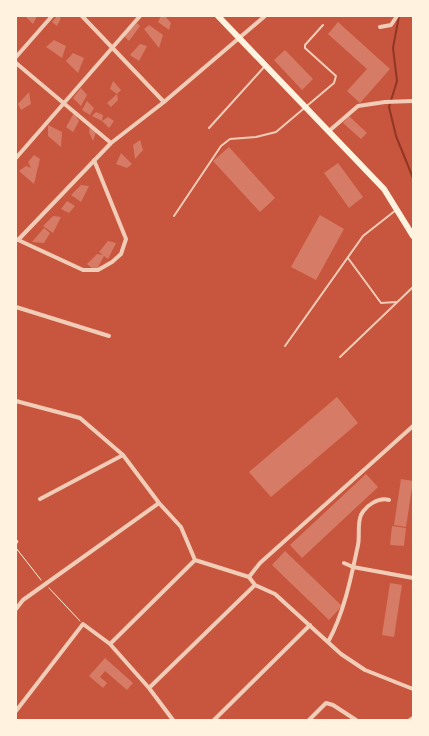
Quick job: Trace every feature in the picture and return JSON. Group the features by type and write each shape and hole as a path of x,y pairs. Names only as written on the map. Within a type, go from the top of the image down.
{"main road":[{"path":"218,16 384,189 413,236"}],"street":[{"path":"16,57 52,16"},
{"path":"82,16 164,102"},
{"path":"16,158 140,16"},
{"path":"94,160 126,239 121,254 112,262 98,270 83,270 17,239 94,160 111,143 164,102 265,16"},
{"path":"380,27 391,25 397,16"},
{"path":"16,63 111,143"},
{"path":"329,131 358,106 384,102 413,101"},
{"path":"16,307 109,336"},
{"path":"16,400 80,418 123,455 159,503 181,527 195,560 249,577 255,585 275,594 341,654 365,670 413,690"},
{"path":"249,577 260,563 413,426"},
{"path":"40,499 123,455"},
{"path":"328,642 335,629 343,605 358,543 358,529 362,515 374,502 384,499 389,500"},
{"path":"16,609 23,600 159,503"},
{"path":"110,644 195,560"},
{"path":"344,563 413,578"},
{"path":"150,688 255,585"},
{"path":"16,711 83,624 110,644 150,688 173,720"},
{"path":"214,720 310,625"},
{"path":"309,720 326,704 333,705 356,720"}],"lane":[{"path":"174,216 221,146 230,138 256,137 276,132 336,80 336,76 305,48 305,45 323,25"},
{"path":"209,128 265,65"},
{"path":"285,346 363,236 396,209"},
{"path":"348,258 381,303 397,302"},
{"path":"340,357 413,287"}],"path":[{"path":"16,540 18,541 16,545"}],"building":[{"path":"25,16 37,16 33,24"},
{"path":"57,16 61,18 57,26 52,22"},
{"path":"161,16 165,16 171,23 169,30 158,22"},
{"path":"338,22 390,69 360,103 347,91 367,69 328,34"},
{"path":"137,23 140,26 129,41 124,36"},
{"path":"149,25 163,35 159,48 144,29"},
{"path":"54,40 66,46 62,58 46,47"},
{"path":"140,44 147,46 139,61 130,55"},
{"path":"285,50 313,79 302,90 274,60"},
{"path":"73,53 84,58 78,73 66,61"},
{"path":"113,81 121,90 117,94 110,89"},
{"path":"81,88 87,95 81,106 73,98"},
{"path":"29,92 31,104 21,110 18,104"},
{"path":"117,94 118,100 111,107 107,103"},
{"path":"87,101 94,108 90,115 82,110"},
{"path":"96,112 103,115 102,121 92,116"},
{"path":"74,113 79,121 73,132 66,127"},
{"path":"349,116 367,133 361,139 343,123"},
{"path":"108,117 114,121 109,128 102,121"},
{"path":"48,125 62,132 61,147 48,136"},
{"path":"90,127 96,132 93,141 89,132"},
{"path":"140,140 143,150 135,159 133,145"},
{"path":"229,147 275,198 260,212 213,161"},
{"path":"121,153 132,164 127,168 116,164"},
{"path":"34,155 40,159 34,184 19,171 26,166 31,168 28,162"},
{"path":"338,163 363,197 349,208 324,173"},
{"path":"81,185 89,186 81,202 71,195"},
{"path":"67,201 75,206 69,213 61,209"},
{"path":"320,215 344,229 316,280 291,267"},
{"path":"53,216 61,217 53,233 43,226"},
{"path":"44,228 50,233 44,243 32,242"},
{"path":"108,241 116,243 108,259 104,256 96,271 87,264 97,254 103,255 99,252"},
{"path":"337,397 358,423 271,497 249,472"},
{"path":"366,474 378,487 302,558 290,545"},
{"path":"401,479 413,481 406,527 394,525"},
{"path":"392,526 406,528 404,546 390,545"},
{"path":"285,551 342,606 329,620 272,565"},
{"path":"390,583 402,585 394,637 382,635"},
{"path":"105,658 133,683 127,690 105,671 100,677 107,683 103,688 89,676"}],"waterway":[{"path":"399,16 393,48 397,81 389,107 396,136 413,178"}]}
